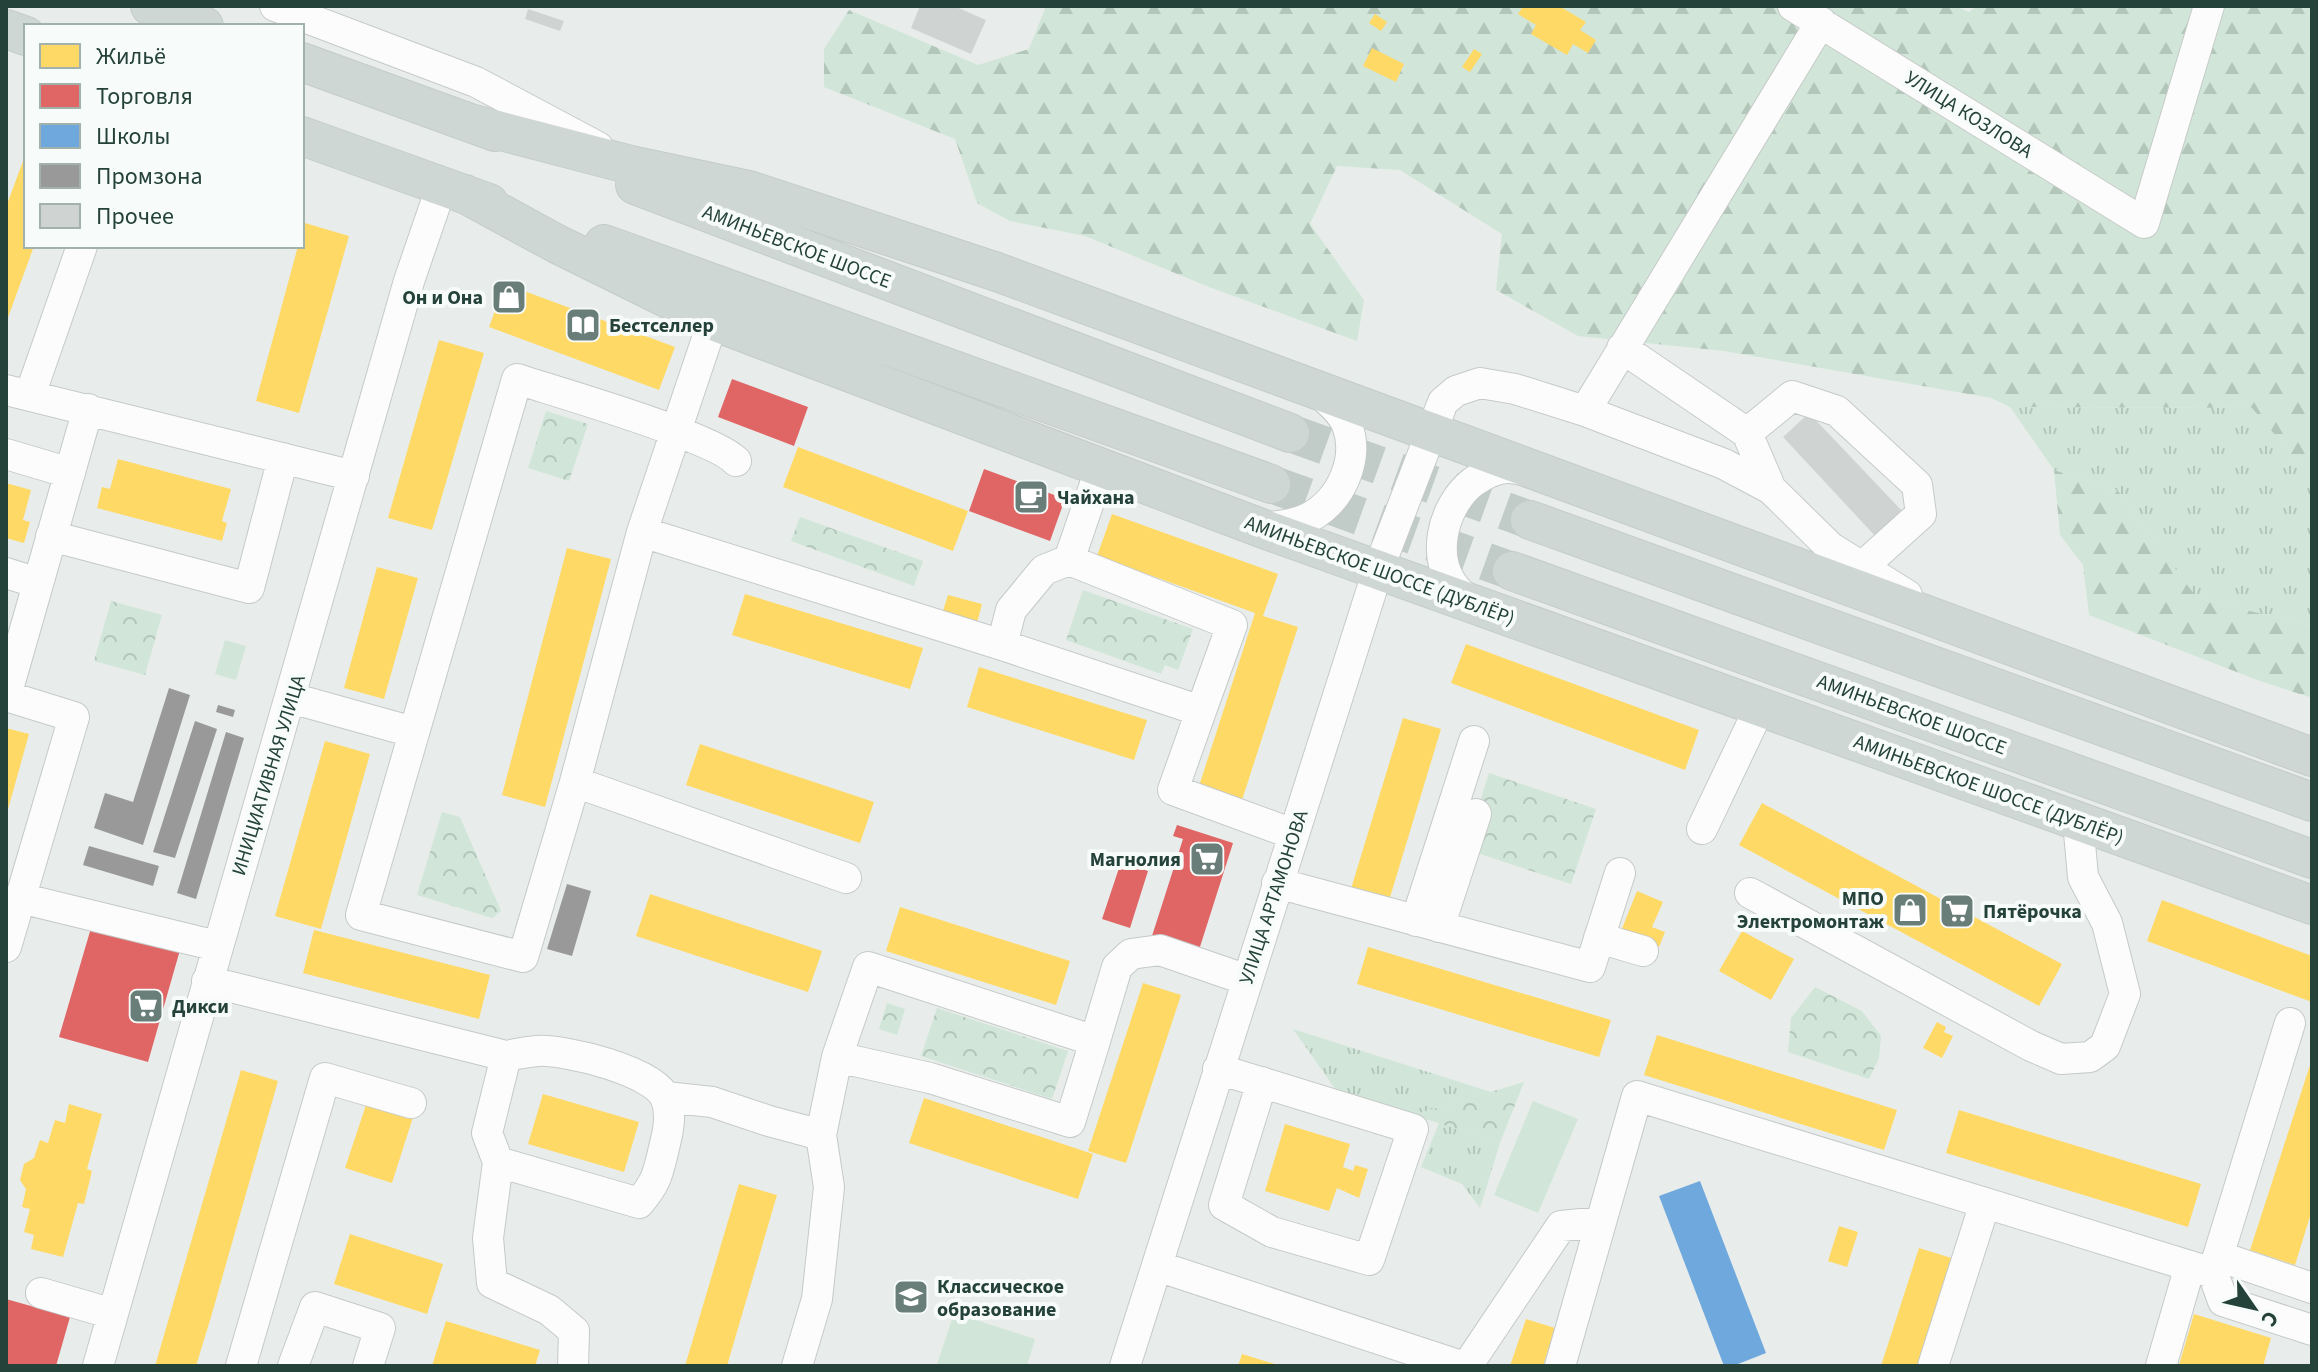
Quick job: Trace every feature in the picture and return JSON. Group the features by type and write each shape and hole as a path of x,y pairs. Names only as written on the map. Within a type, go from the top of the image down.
{"main road":[{"path":"150,6 199,24"},
{"name":"АМИНЬЕВСКОЕ ШОССЕ","path":"304,63 1290,433"},
{"path":"474,124 631,165 762,194 997,272 2312,757"},
{"path":"304,137 1271,484"},
{"name":"АМИНЬЕВСКОЕ ШОССЕ (ДУБЛЁР)","path":"453,190 713,321 1261,528 2312,905"},
{"path":"1530,520 2312,802"},
{"name":"АМИНЬЕВСКОЕ ШОССЕ","path":"1512,571 2312,859"}],"street":[{"path":"275,6 476,82 631,165"},
{"name":"УЛИЦА КОЗЛОВА","path":"1793,6 2144,223 2209,6"},
{"path":"1585,411 1821,22"},
{"name":"ИНИЦИАТИВНАЯ УЛИЦА","path":"98,1366 409,281 453,190"},
{"path":"81,248 18,392 354,476"},
{"path":"713,321 676,432 642,532 575,782 523,957 361,915 517,379 676,432 736,461"},
{"path":"1622,348 1747,433 1771,489 1830,547 1961,626"},
{"name":"УЛИЦА АРТАМОНОВА","path":"1125,1366 1378,570 1443,402 1456,391 1480,383 1515,389 1585,411 1724,464 1771,489"},
{"path":"1261,528 1287,525 1312,516 1333,498 1346,475 1351,449 1346,422 1316,390"},
{"path":"1747,433 1792,396 1837,411 1917,485 1921,514 1861,568"},
{"path":"6,947 74,717 6,696 88,409"},
{"path":"6,454 70,473"},
{"path":"51,536 249,588 283,458"},
{"path":"1069,560 1101,467"},
{"path":"1485,609 1460,593 1447,570 1442,544 1447,517 1460,494 1481,477 1506,468 1536,472"},
{"path":"642,532 1201,711"},
{"path":"1002,645 1011,610 1044,570 1069,560 1232,625 1173,790 1293,834"},
{"path":"6,573 38,583"},
{"path":"291,698 413,732"},
{"path":"1702,829 1760,707"},
{"path":"1427,924 1474,741"},
{"path":"575,782 846,878"},
{"path":"1427,924 1476,814"},
{"path":"1750,893 2031,1046 2061,1059 2090,1057 2105,1046 2125,994 2107,923 2083,877 2078,821"},
{"path":"1277,883 1590,967 1620,873"},
{"path":"20,898 217,946"},
{"path":"1599,938 1643,951"},
{"path":"837,1057 930,1078 1070,1122 1117,967 1131,954 1160,950 1247,980"},
{"path":"797,1366 817,1299 826,1216 829,1187 821,1135 837,1057 868,967 1095,1041"},
{"path":"207,981 506,1056 539,1050 582,1056 623,1068 655,1086 666,1097 712,1102 821,1135"},
{"path":"2161,1366 2207,1265 2290,1023"},
{"path":"506,1056 487,1133 498,1162 488,1238 492,1283 549,1310 574,1331 573,1366"},
{"path":"1218,1069 1262,1082 1413,1129 1369,1260 1272,1232 1224,1205 1262,1082"},
{"path":"241,1366 325,1078 411,1103"},
{"path":"1560,1366 1637,1096 1985,1203 2207,1265 2312,1288"},
{"path":"498,1162 639,1203 655,1185 669,1125 666,1097"},
{"path":"1933,1366 1985,1203"},
{"path":"1467,1366 1561,1226 1601,1222"},
{"path":"2207,1265 2223,1301 2312,1330"},
{"path":"1157,1266 1461,1366"},
{"path":"41,1293 113,1314"},
{"path":"293,1366 315,1307 380,1328 368,1366"}],"green space":[{"path":"1046,6 1955,6 1969,12 1977,6 2312,6 2312,478 2252,408 2010,407 1991,398 1724,351 1578,336 1496,290 1502,234 1400,170 1337,166 1310,224 1364,300 1357,341 1209,287 1085,236 1010,221 977,203 955,139 824,87 824,49 849,10 978,65 1029,49"},
{"path":"2010,407 2253,408 2312,478 2312,626 2196,598 2118,491 2054,470"},
{"path":"546,411 588,424 569,481 528,468"},
{"path":"2054,470 2118,491 2197,598 2312,626 2312,698 2089,615 2083,565 2060,535"},
{"path":"800,517 923,561 914,586 791,541"},
{"path":"1083,590 1193,629 1178,670 1165,665 1161,674 1066,640"},
{"path":"111,601 162,615 145,675 94,661"},
{"path":"225,640 246,646 236,680 215,674"},
{"path":"1489,773 1596,809 1571,884 1465,849"},
{"path":"442,812 460,817 501,911 492,918 417,895"},
{"path":"1815,987 1862,1011 1881,1036 1879,1058 1869,1079 1788,1052 1791,1018"},
{"path":"887,1003 905,1009 897,1035 879,1029"},
{"path":"937,1008 1068,1051 1052,1099 921,1056"},
{"path":"1293,1029 1491,1092 1413,1115 1338,1093"},
{"path":"1524,1082 1500,1143 1413,1115"},
{"path":"1533,1101 1578,1119 1538,1213 1494,1195"},
{"path":"1439,1123 1500,1143 1480,1208 1462,1184 1421,1167"},
{"path":"954,1313 1035,1339 1027,1366 937,1364"}],"building: Жильё":[{"path":"1523,6 1559,6 1586,22 1580,30 1596,40 1588,53 1573,44 1567,55 1531,34 1536,25 1518,14"},
{"path":"1375,14 1387,22 1381,31 1369,23"},
{"path":"1372,48 1404,64 1396,82 1363,66"},
{"path":"1474,49 1482,54 1470,72 1462,67"},
{"path":"24,158 24,248 33,248 6,323 6,207"},
{"path":"305,223 349,236 299,413 256,401 297,248 304,248"},
{"path":"505,284 675,347 659,390 489,327"},
{"path":"439,340 484,353 432,530 388,518"},
{"path":"798,447 968,511 953,551 783,487"},
{"path":"118,459 231,489 222,521 227,523 222,541 97,508 102,487 110,489"},
{"path":"6,483 31,490 23,520 30,522 24,543 6,538"},
{"path":"1112,514 1278,574 1263,616 1298,627 1242,800 1199,786 1255,613 1097,556"},
{"path":"567,548 611,559 545,807 502,795"},
{"path":"377,567 418,578 384,699 344,688"},
{"path":"745,594 923,648 910,689 732,635"},
{"path":"948,595 982,604 977,623 942,614"},
{"path":"1466,644 1699,730 1685,770 1451,683"},
{"path":"979,667 1147,720 1134,760 967,707"},
{"path":"1403,718 1441,729 1388,904 1350,892"},
{"path":"6,728 29,734 7,813 6,813"},
{"path":"325,741 370,754 321,929 275,916"},
{"path":"700,744 874,802 860,843 686,785"},
{"path":"1762,803 2062,964 2039,1006 1739,845"},
{"path":"1637,891 1663,902 1652,927 1665,932 1659,947 1621,931"},
{"path":"650,894 822,951 808,992 636,936"},
{"path":"2162,900 2312,956 2312,1002 2147,941"},
{"path":"900,907 1070,961 1056,1005 886,951"},
{"path":"314,930 490,975 479,1019 303,973"},
{"path":"1742,931 1794,959 1771,1000 1719,971"},
{"path":"1368,947 1611,1020 1599,1057 1357,984"},
{"path":"1143,983 1181,995 1126,1163 1088,1151"},
{"path":"1937,1022 1946,1027 1944,1032 1953,1036 1942,1058 1923,1048"},
{"path":"1657,1035 1897,1110 1884,1150 1644,1075"},
{"path":"2312,1059 2312,1210 2295,1265 2250,1250"},
{"path":"241,1070 278,1081 211,1317 196,1366 155,1366"},
{"path":"543,1094 639,1122 624,1172 528,1144"},
{"path":"924,1098 1093,1154 1078,1199 909,1143"},
{"path":"368,1099 414,1114 392,1183 345,1168"},
{"path":"69,1104 102,1114 87,1169 92,1171 84,1204 78,1203 63,1257 31,1249 34,1235 24,1232 30,1209 22,1207 26,1189 20,1180 24,1164 34,1158 40,1140 48,1143 55,1120 65,1123"},
{"path":"1959,1110 2201,1184 2188,1227 1946,1153"},
{"path":"1285,1124 1350,1144 1343,1167 1353,1171 1355,1165 1368,1169 1359,1198 1337,1188 1329,1211 1265,1191"},
{"path":"739,1184 777,1195 727,1366 685,1366"},
{"path":"1839,1226 1858,1232 1847,1267 1828,1261"},
{"path":"350,1234 443,1264 427,1314 334,1284"},
{"path":"1919,1248 1958,1260 1925,1366 1881,1366"},
{"path":"2194,1314 2271,1338 2263,1366 2179,1365"},
{"path":"1526,1319 1555,1328 1543,1366 1510,1366"},
{"path":"446,1321 540,1350 535,1366 432,1366"},
{"path":"1242,1354 1278,1365 1278,1366 1238,1366"}],"building: Торговля":[{"path":"732,379 808,407 794,446 718,417"},
{"path":"984,469 1065,499 1050,541 969,511"},
{"path":"1177,825 1233,843 1199,950 1152,936 1183,839 1173,836"},
{"path":"1121,862 1148,871 1130,928 1102,919"},
{"path":"91,928 180,950 148,1062 59,1037"},
{"path":"6,1299 70,1317 56,1366 6,1366"}],"building: Школы":[{"path":"1700,1181 1766,1353 1733,1366 1724,1366 1659,1196"}],"building: Промзона":[{"path":"169,688 190,695 143,845 94,828 105,793 133,802"},
{"path":"218,705 235,710 233,717 216,712"},
{"path":"195,721 217,729 175,858 153,852"},
{"path":"226,732 244,738 196,899 177,893"},
{"path":"89,846 159,866 153,886 83,865"},
{"path":"567,884 591,891 572,956 547,949"}],"building: Прочее":[{"path":"920,6 954,6 986,20 971,54 911,28"},
{"path":"528,9 564,21 560,31 525,19"},
{"path":"1809,413 1904,513 1877,538 1783,437"}],"tunnel":[{"path":"1290,433 1530,520"},
{"path":"1271,484 1512,571"}],"place":[{"name":"Он и Она","path":"509,297"},
{"name":"Бестселлер","path":"583,325"},
{"name":"Чайхана","path":"1031,497"},
{"name":"Магнолия","path":"1207,859"},
{"name":"МПО Электромонтаж","path":"1910,910"},
{"name":"Пятёрочка","path":"1957,911"},
{"name":"Дикси","path":"146,1006"},
{"name":"Классическое образование","path":"911,1297"}]}
